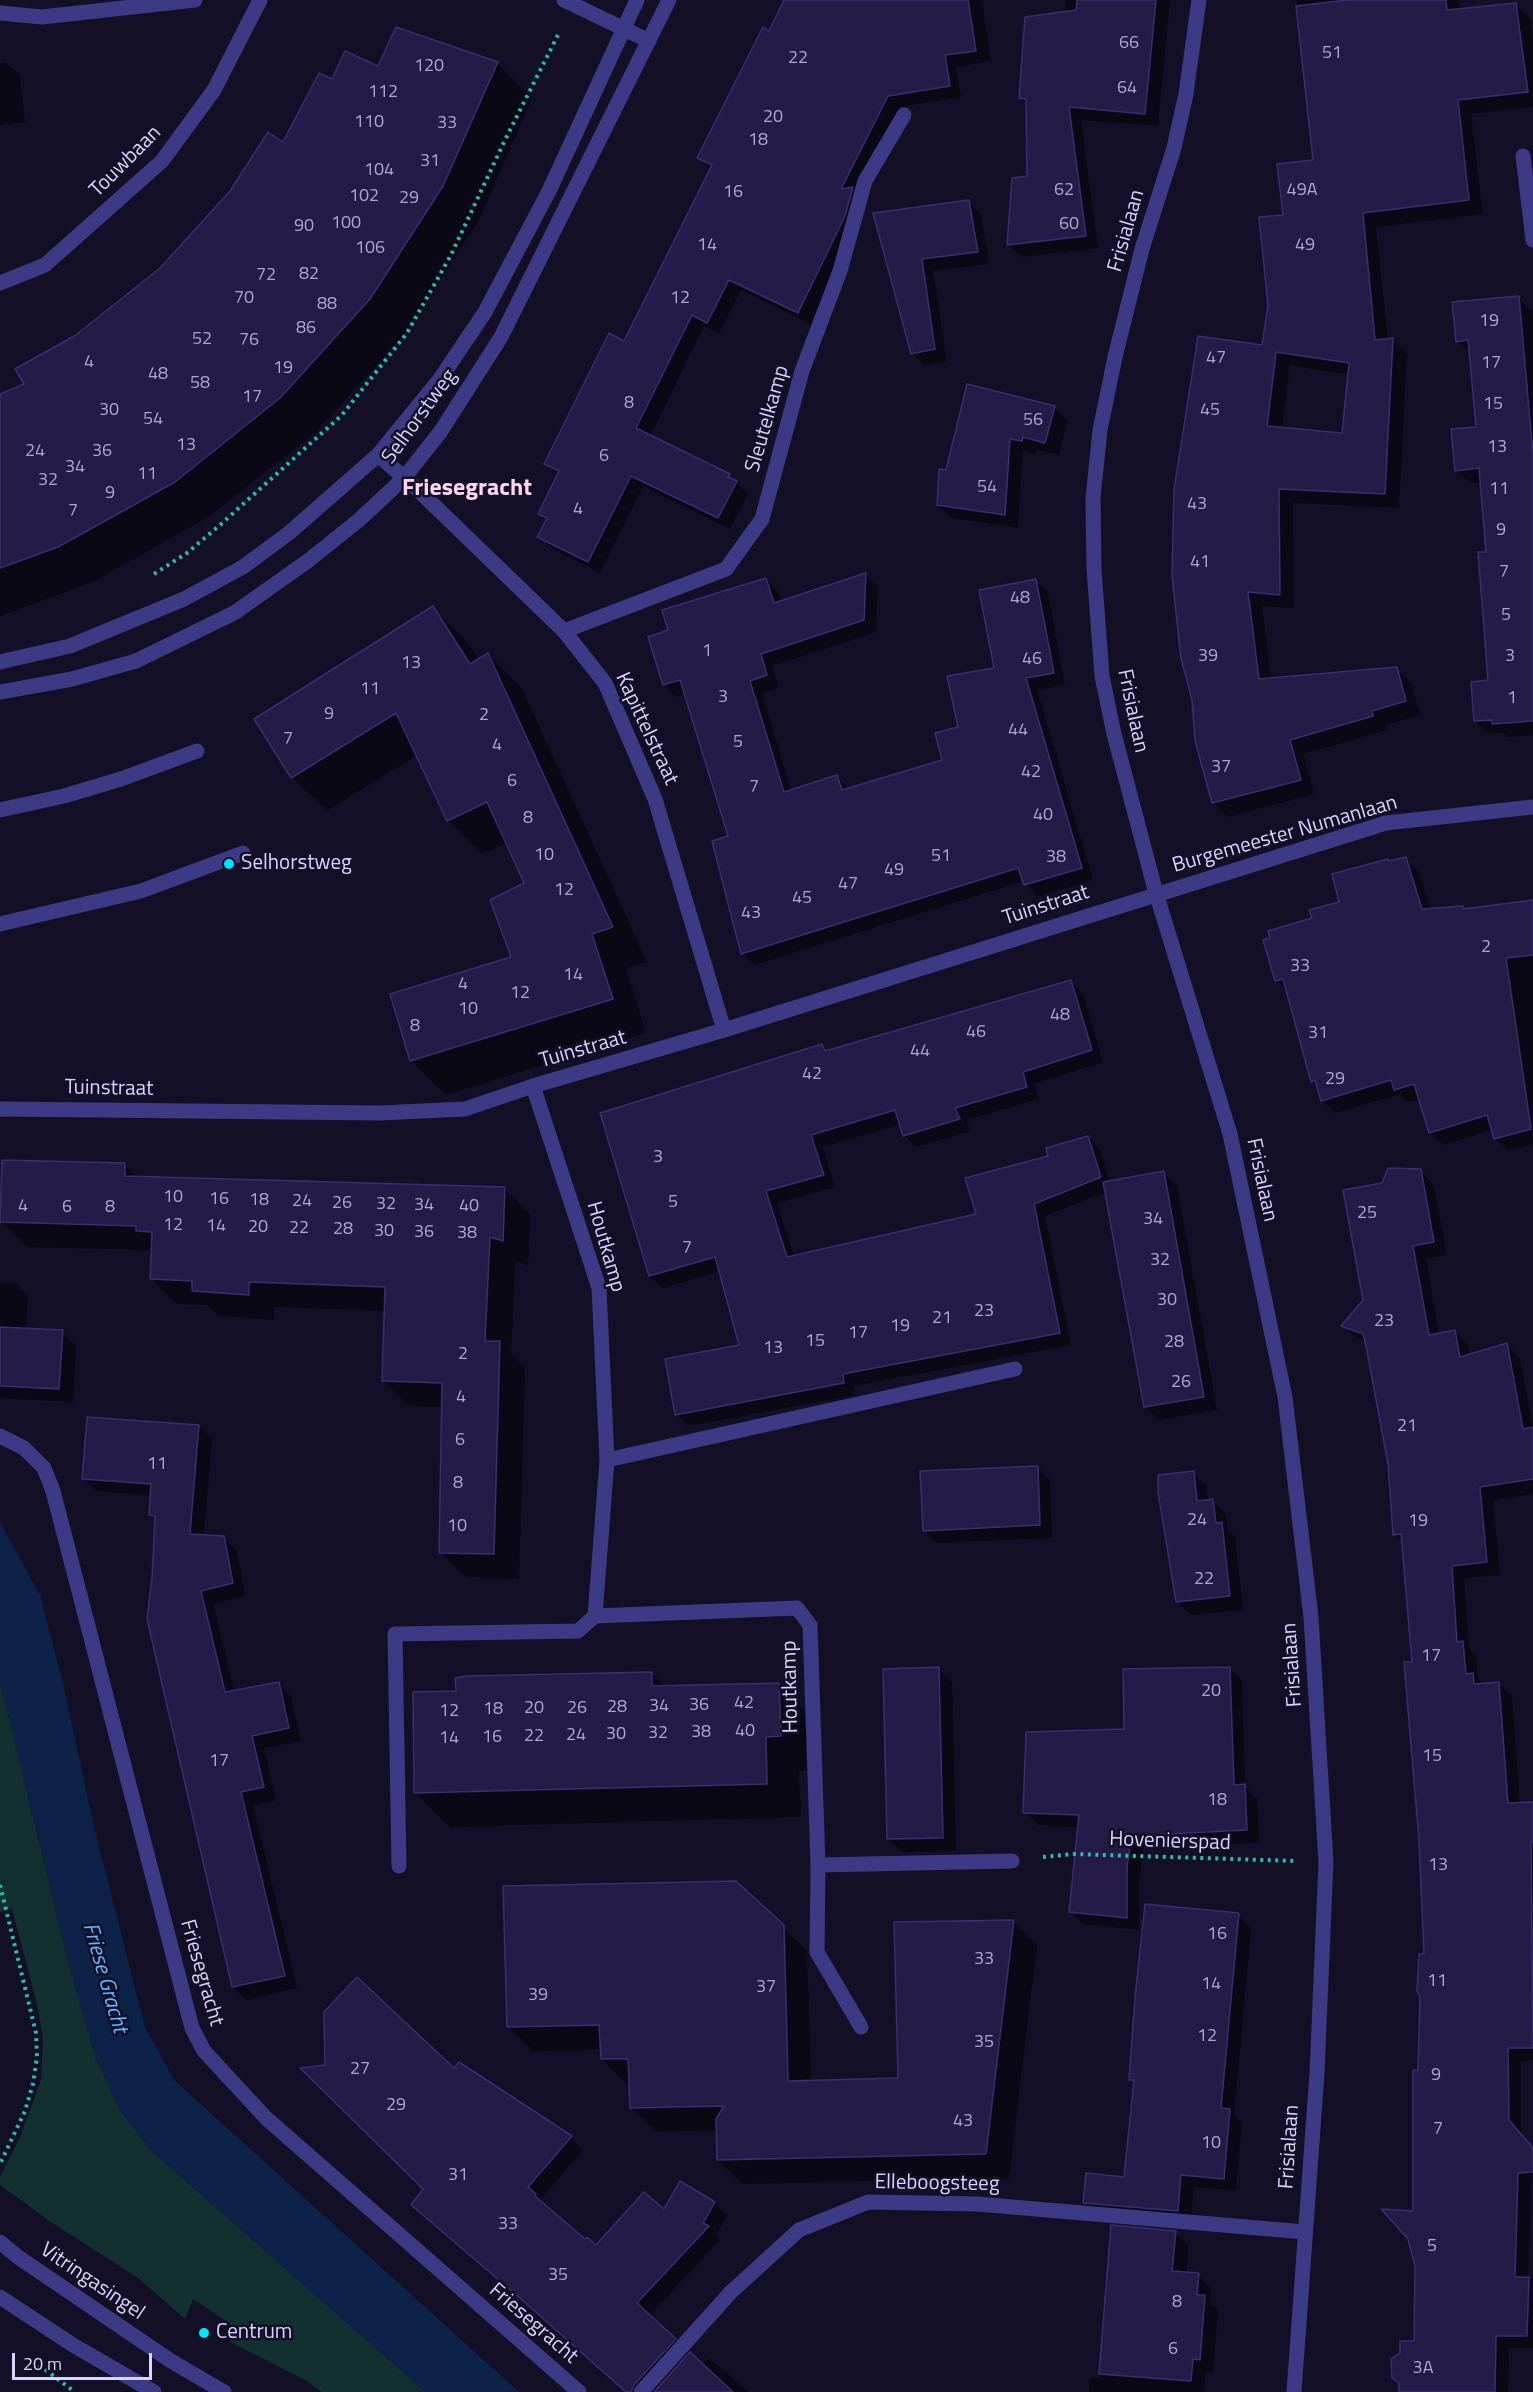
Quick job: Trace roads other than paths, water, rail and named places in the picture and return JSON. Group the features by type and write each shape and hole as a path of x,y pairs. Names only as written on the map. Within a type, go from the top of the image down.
{"street":[{"path":"0,13 42,17 195,0"},
{"name":"Touwbaan","path":"0,283 45,265 162,161 214,90 260,0"},
{"name":"Selhorstweg","path":"0,662 70,646 184,599 243,567 289,533 378,455 440,379 485,312 549,191 638,0"},
{"name":"Selhorstweg","path":"0,692 72,679 136,661 234,614 309,560 359,520 404,478 441,431 501,337 669,0"},
{"name":"Frisialaan","path":"1199,0 1186,94 1174,148 1142,249 1115,357 1100,430 1093,498 1096,611 1102,676 1114,734 1156,893 1230,1134 1285,1397 1311,1617 1326,1862 1317,2073 1294,2392"},
{"path":"568,2 649,41"},
{"name":"Sleutelkamp","path":"564,631 726,569 762,519 802,371 840,271 865,182 904,115"},
{"path":"1523,156 1533,240"},
{"name":"Kapittelstraat","path":"378,455 564,631 605,684 656,799 724,1030"},
{"path":"0,810 64,796 121,779 197,751"},
{"name":"Burgemeester Numanlaan","path":"1156,893 1386,823 1533,807"},
{"path":"0,924 141,891 243,853"},
{"name":"Tuinstraat","path":"0,1109 414,1112 465,1110 533,1086 724,1030 1156,893"},
{"name":"Houtkamp","path":"533,1086 599,1288 607,1460 595,1616"},
{"path":"607,1460 1015,1369"},
{"name":"Friesegracht","path":"0,1436 24,1448 44,1468 53,1491 192,2028 204,2051 266,2118 579,2392"},
{"name":"Houtkamp","path":"399,1866 395,1634 578,1631 595,1616 797,1608 810,1624 818,1865 817,1952 861,2027"},
{"path":"818,1865 1012,1861"},
{"name":"Elleboogsteeg","path":"641,2392 731,2292 799,2230 868,2202 977,2204 1305,2232"},
{"name":"Vitringasingel","path":"0,2242 18,2257 161,2354 224,2392"},
{"path":"0,2297 73,2345 154,2392"}],"water":[{"name":"Friese Gracht","path":"0,1522 40,1595 63,1683 94,1827 145,2027 174,2080 519,2392 425,2392 153,2152 122,2113 96,2059 70,1968 0,1682"}],"place":[{"name":"Selhorstweg","path":"229,864"},
{"name":"Centrum","path":"204,2333"}],"district":[{"name":"Friesegracht","path":"467,489"}]}
